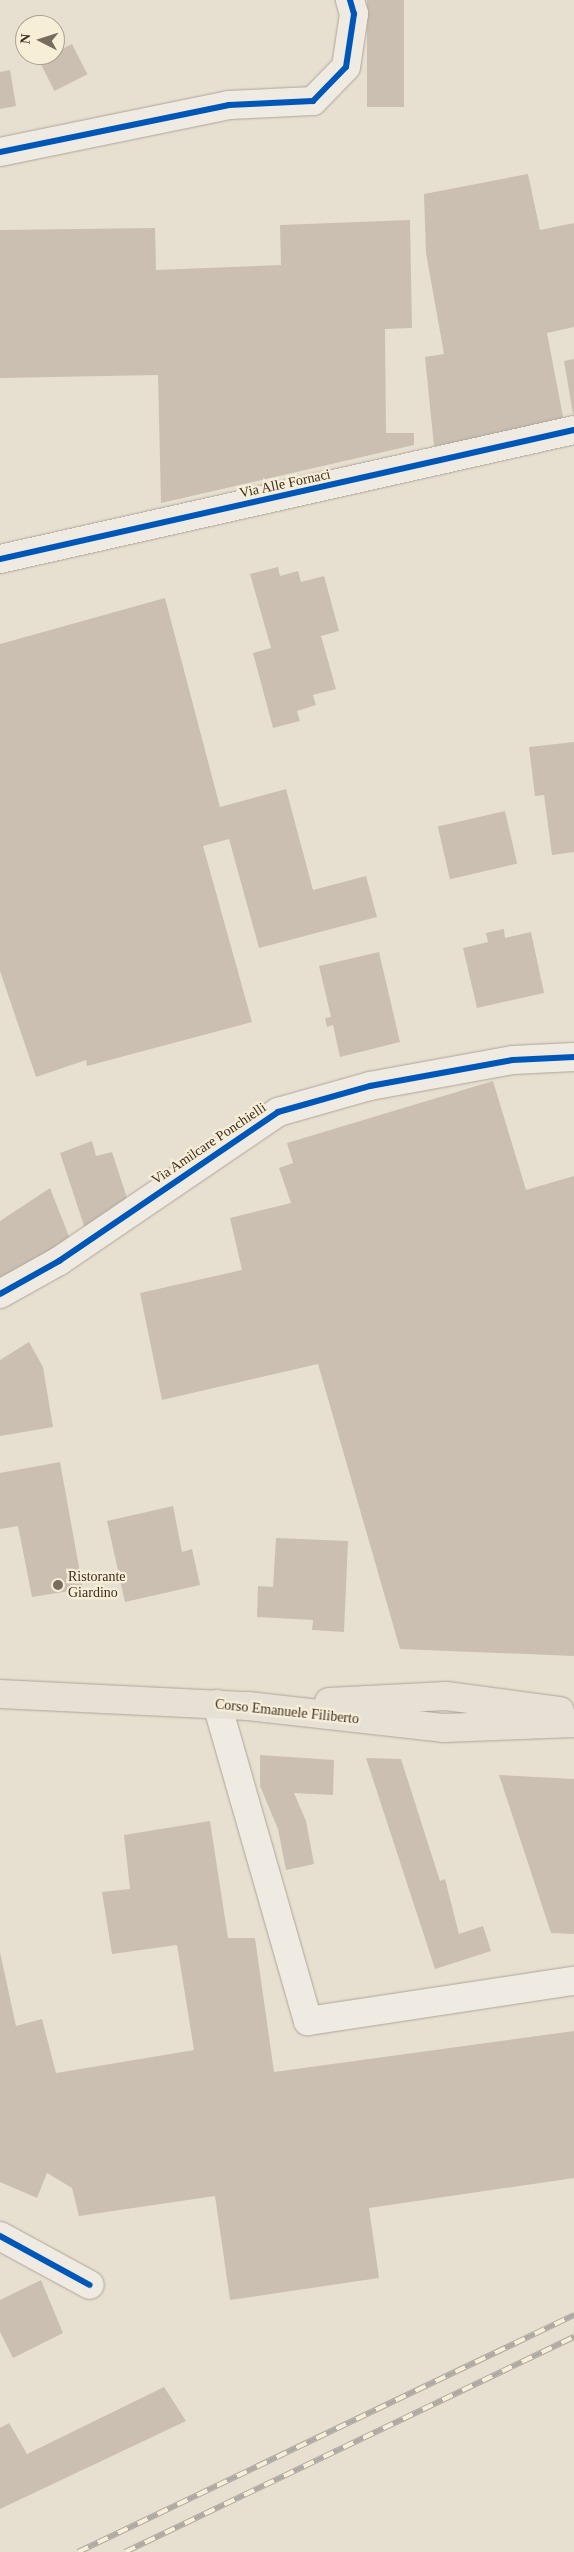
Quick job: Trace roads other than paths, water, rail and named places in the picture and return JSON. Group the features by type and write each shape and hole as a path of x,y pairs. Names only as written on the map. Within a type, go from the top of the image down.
{"main road":[{"name":"Corso Emanuele Filiberto","path":"0,1694 248,1706 443,1728 574,1723"},
{"path":"248,1706 446,1696 574,1713"}],"street":[{"path":"0,152 229,105 313,101 346,67 354,14 350,0"},
{"name":"Via Alle Fornaci","path":"0,560 574,430"},
{"name":"Via Amilcare Ponchielli","path":"0,1294 59,1261 278,1112 370,1086 513,1060 574,1057"},
{"path":"217,1704 308,2021 574,1981"},
{"path":"0,2236 90,2285"}],"railway":[{"path":"78,2552 574,2315"},
{"path":"125,2552 574,2337"}],"place":[{"name":"Ristorante Giardino","path":"58,1585"}]}
